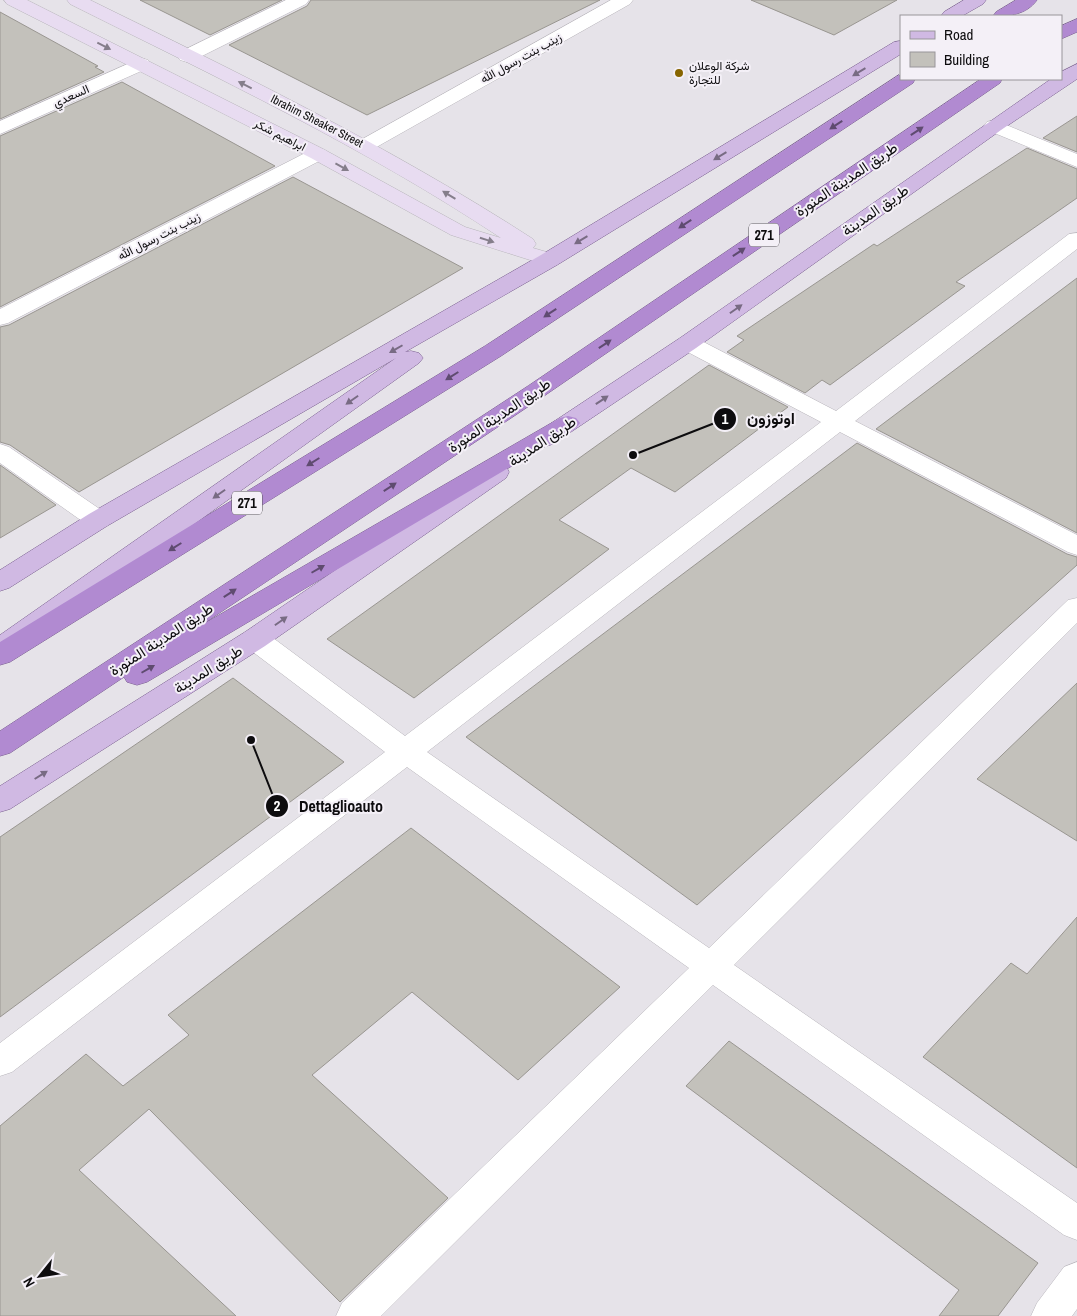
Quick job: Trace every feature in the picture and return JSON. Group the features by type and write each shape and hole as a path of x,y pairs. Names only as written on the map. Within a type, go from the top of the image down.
{"highway":[{"path":"1004,15 1028,0"},
{"path":"1062,33 1077,24"},
{"name":"271","path":"0,655 493,351 904,80"},
{"name":"طريق المدينة المنورة","path":"0,745 536,391 992,80"},
{"path":"0,755 568,423"}],"main road":[{"path":"952,15 977,0"},
{"path":"0,582 98,520 549,260 900,47"},
{"name":"طريق المدينة","path":"0,801 255,639 568,423 688,343 994,126 1077,70"},
{"path":"0,649 549,260"}],"street":[{"name":"ابراهيم شكر","path":"13,0 318,154 458,231 549,260"},
{"name":"Ibrahim Sheaker Street","path":"76,0 366,145 490,219 549,260"},
{"path":"187,56 300,0"},
{"name":"زينب بنت رسول الله","path":"366,145 624,0"},
{"path":"70,28 102,13"},
{"name":"السعدي","path":"0,128 141,64"},
{"path":"994,126 1077,161"},
{"name":"زينب بنت رسول الله","path":"0,318 318,154"},
{"path":"0,1062 1077,239"},
{"path":"688,343 1077,546"},
{"path":"0,452 98,520"},
{"path":"355,1316 1077,607"},
{"path":"255,639 406,752 1077,1223"}],"building":[{"path":"140,0 282,0 210,35"},
{"path":"311,0 600,0 367,115 229,45 307,6"},
{"path":"751,0 897,0 834,35"},
{"path":"0,12 98,66 95,67 104,72 0,119"},
{"path":"122,82 275,166 0,307 0,136"},
{"path":"1077,116 1077,152 1043,138"},
{"path":"1027,148 1077,169 1077,198 956,282 965,286 830,385 822,380 805,393 727,352 744,340 737,336 874,244 877,246"},
{"path":"293,177 463,268 79,492 10,445 0,442 0,327 9,325"},
{"path":"1077,278 1077,533 876,429"},
{"path":"709,365 788,407 675,492 631,468 559,520 609,549 414,698 327,639"},
{"path":"857,443 1067,554 1077,557 1077,565 697,905 466,737"},
{"path":"0,465 56,505 0,538"},
{"path":"233,678 344,762 0,1017 0,837"},
{"path":"1077,683 1077,841 977,779"},
{"path":"411,828 620,987 518,1080 412,992 312,1075 448,1198 340,1302 149,1109 79,1170 236,1316 0,1316 0,1126 86,1054 123,1086 189,1035 168,1015"},
{"path":"1077,917 1077,1168 923,1057 1011,963 1027,974"},
{"path":"729,1041 1038,1263 998,1316 939,1316 959,1290 686,1086"}],"place":[{"name":"شركة الوعلان للتجارة","path":"679,73"},
{"name":"اوتوزون","path":"633,455"},
{"name":"Dettaglioauto","path":"251,740"}]}
